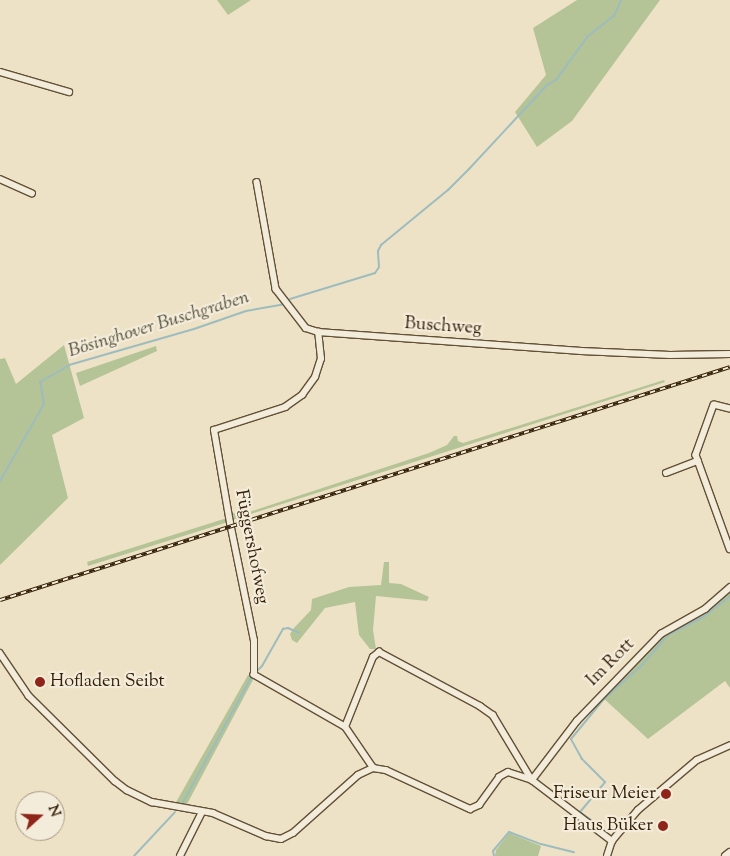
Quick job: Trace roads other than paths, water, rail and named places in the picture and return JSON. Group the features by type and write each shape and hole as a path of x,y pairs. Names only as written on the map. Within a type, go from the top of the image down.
{"street":[{"path":"0,72 69,92"},
{"path":"0,179 32,193"},
{"path":"257,182 276,289 306,328 318,332"},
{"name":"Buschweg","path":"318,332 581,351 670,355 730,354"},
{"name":"Függershofweg","path":"318,332 321,359 315,377 302,396 285,407 214,430 230,523 254,641 254,675 345,727"},
{"path":"730,409 714,405 696,455 730,549"},
{"path":"666,473 698,461"},
{"name":"Im Rott","path":"532,780 577,721 661,634 706,609 730,587"},
{"path":"373,768 345,727 373,657 379,652 480,706 492,716 532,780"},
{"path":"0,653 29,696 115,781 127,790 152,802 223,817 266,836 281,839 293,833 358,775 373,768 386,770 470,809 479,805 504,774 508,772 532,780 612,840"},
{"path":"608,856 612,840 638,810 680,772 697,760 730,745"},
{"path":"180,856 202,812"},
{"path":"725,856 730,852"}],"waterway":[{"name":"Bösinghover Buschgraben","path":"290,299 375,273 379,267 378,251 381,245 448,190 469,169 547,85 556,80 588,36 614,16 621,0"},
{"name":"Bösinghover Buschgraben","path":"0,481 44,404 40,382 69,365 194,329 246,311 281,305"},
{"path":"591,820 580,812 605,782 582,759 571,739 604,699 641,666 668,635 702,618 730,596"},
{"path":"258,670 283,629 288,628 299,633"},
{"path":"182,804 252,676"},
{"path":"134,856 175,812"},
{"path":"494,856 493,851 509,832 541,844 574,852"}],"railway":[{"path":"0,600 730,367"}],"place":[{"name":"Hofladen Seibt","path":"40,682"},
{"name":"Friseur Meier","path":"666,794"},
{"name":"Haus Büker","path":"663,826"}]}
